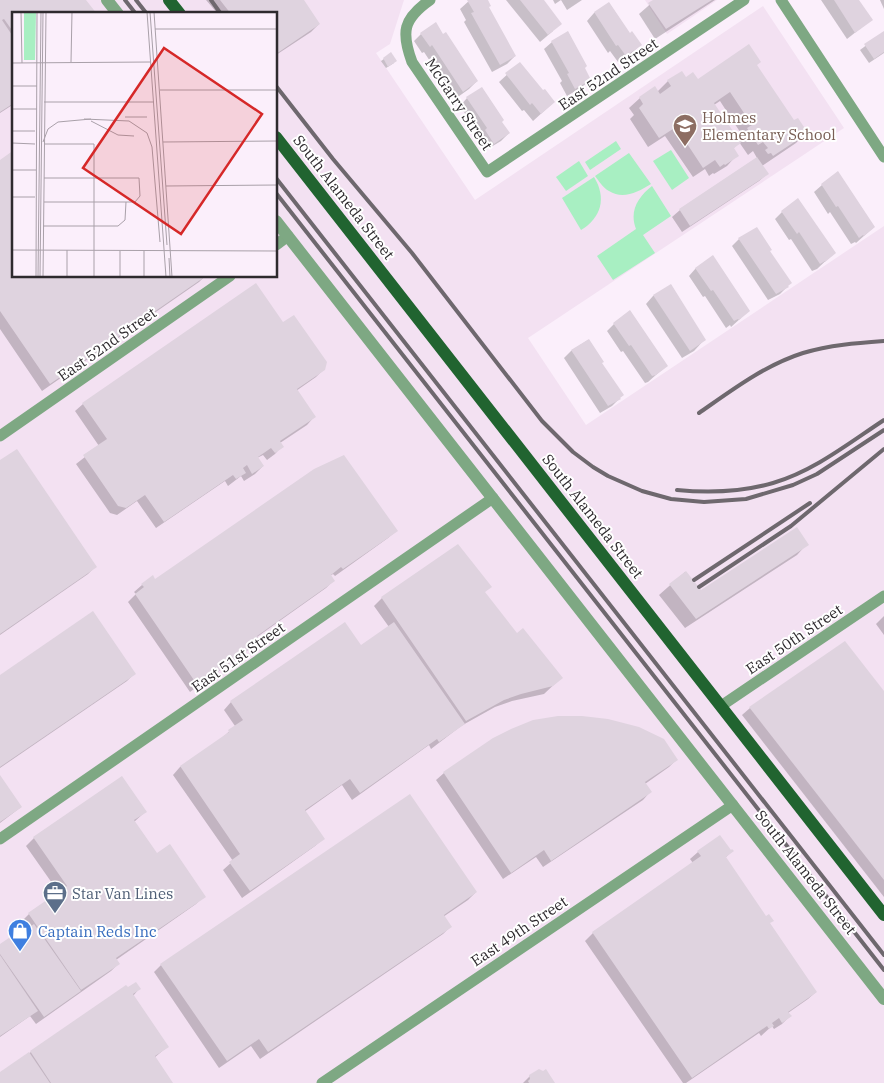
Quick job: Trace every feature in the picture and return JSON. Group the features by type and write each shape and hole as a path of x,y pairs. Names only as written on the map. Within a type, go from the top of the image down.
{"main road":[{"path":"169,0 178,12"},
{"name":"South Alameda Street","path":"278,140 884,916"}],"street":[{"path":"107,0 116,12"},
{"name":"McGarry Street","path":"430,0 418,8 409,18 406,30 408,51 412,62 487,172"},
{"name":"East 52nd Street","path":"487,172 744,0"},
{"path":"781,0 884,157"},
{"name":"South Alameda Street","path":"278,224 884,999"},
{"path":"278,243 288,236"},
{"name":"East 52nd Street","path":"0,436 227,278"},
{"name":"East 51st Street","path":"0,839 493,498"},
{"name":"East 50th Street","path":"721,706 884,596"},
{"name":"East 49th Street","path":"322,1083 733,805"}],"shaded area":[{"path":"0,0 404,0 390,44 376,53 475,200 763,6 844,128 528,338 586,425 884,226 884,1083 0,1083"},
{"path":"645,0 717,0 667,34"}],"green space":[{"path":"616,141 621,149 590,170 585,162"},
{"path":"671,150 689,178 672,190 653,161"},
{"path":"629,153 651,184 630,194 614,194 605,188 595,176"},
{"path":"579,161 588,176 566,191 556,177"},
{"path":"594,177 600,192 600,207 593,220 581,230 562,198"},
{"path":"652,186 671,216 643,235 655,253 613,280 597,256 636,229 634,210 639,200"}],"building":[{"path":"0,0 86,0 95,12 12,12 12,30 4,19 2,20 12,35 12,104 0,112"},
{"path":"220,0 304,0 320,24 278,53 278,12 229,12"},
{"path":"467,0 488,0 491,6 489,7 516,56 500,65 471,13 474,12"},
{"path":"520,0 544,0 562,24 548,35"},
{"path":"653,0 712,0 666,29 648,3"},
{"path":"834,0 859,0 873,20 855,33"},
{"path":"609,2 630,33 632,31 642,45 626,56 618,45 616,46 594,12"},
{"path":"436,22 443,34 446,32 478,81 463,92 432,45 430,47 420,33"},
{"path":"568,31 587,66 585,68 591,80 575,89 567,74 569,73 551,41"},
{"path":"884,31 884,52 874,59 864,44"},
{"path":"749,44 761,62 757,65 794,120 798,118 808,133 773,156 771,153 768,154 765,150 768,148 763,142 758,145 747,128 752,125 730,92 714,103 741,143 734,148 739,156 720,167 715,160 703,168 676,127 659,138 639,108 643,104 639,97 655,86 660,94 671,86 667,80 682,71 686,77 693,72 698,79"},
{"path":"391,52 397,61 388,67 383,58"},
{"path":"520,62 555,102 541,114 532,103 530,105 505,73"},
{"path":"482,87 504,120 502,122 510,133 494,144 485,130 487,128 466,97"},
{"path":"12,151 12,278 203,278 50,384 0,311 0,160"},
{"path":"757,157 769,174 690,226 679,209"},
{"path":"838,171 875,227 859,238 821,184"},
{"path":"798,198 836,253 820,264 799,232 797,234 781,211"},
{"path":"757,227 772,250 770,251 792,283 789,287 776,294 738,238"},
{"path":"713,255 750,311 739,320 734,321 695,268"},
{"path":"256,283 283,322 294,315 327,362 325,370 297,389 316,417 280,441 284,447 275,453 271,448 258,457 264,466 252,474 247,465 243,468 246,473 236,479 233,475 164,522 145,495 126,508 118,506 83,455 107,439 82,403"},
{"path":"671,284 706,340 690,351 653,295"},
{"path":"630,310 668,366 656,375 652,376 613,323"},
{"path":"589,339 604,362 602,363 624,395 621,399 608,406 571,350"},
{"path":"17,449 97,567 0,634 0,460"},
{"path":"344,455 398,531 343,569 341,567 331,575 335,581 257,636 260,640 198,686 135,594 144,587 141,584 153,575 155,579 314,469"},
{"path":"797,527 809,545 696,619 669,584 686,571 701,590"},
{"path":"458,544 492,587 485,592 517,633 523,628 563,678 553,686 504,700 466,721 381,597"},
{"path":"93,611 136,674 0,767 0,675"},
{"path":"345,622 361,645 394,622 465,724 439,742 437,739 360,793 350,779 305,810 325,839 250,891 229,862 240,854 180,766 243,720 230,701"},
{"path":"845,641 884,691 884,880 749,707"},
{"path":"558,716 608,719 639,727 664,739 678,760 645,782 652,792 551,861 544,850 511,873 443,772 493,738 511,729 533,720"},
{"path":"0,775 22,807 0,822"},
{"path":"122,776 147,812 134,820 157,853 170,844 206,897 116,958 120,964 81,990 28,913 67,886 33,837"},
{"path":"410,794 477,892 444,915 452,927 268,1052 259,1039 227,1061 160,964"},
{"path":"720,835 731,850 734,851 726,857 766,916 769,914 774,921 770,923 817,992 788,1012 792,1016 782,1023 779,1018 772,1023 774,1026 769,1029 767,1026 692,1078 592,932 701,856 697,851"},
{"path":"34,924 81,991 44,1017 0,954 0,944 25,927 27,929"},
{"path":"0,955 38,1011 0,1036"},
{"path":"136,982 141,989 133,994 169,1047 155,1056 173,1083 51,1083 30,1051 126,985 128,987"},
{"path":"29,1052 50,1083 0,1083 0,1072"},
{"path":"539,1069 543,1071 546,1069 555,1083 529,1083 529,1075"}],"railway":[{"path":"125,0 134,12"},
{"path":"136,0 145,12"},
{"path":"211,0 220,12"},
{"path":"278,89 333,159 412,253 542,421 573,452 608,476 642,491 671,499 704,502 746,499 793,485 817,474 884,430"},
{"path":"278,181 884,955"},
{"path":"278,196 884,970"},
{"path":"699,413 749,379 789,358 823,348 884,341"},
{"path":"677,490 725,491 749,488 788,478 817,464 884,420"},
{"path":"699,587 791,526 884,449"},
{"path":"694,580 810,503"}],"place":[{"name":"Holmes Elementary School","path":"685,147"},
{"name":"Star Van Lines","path":"55,914"},
{"name":"Captain Reds Inc","path":"20,952"}]}
